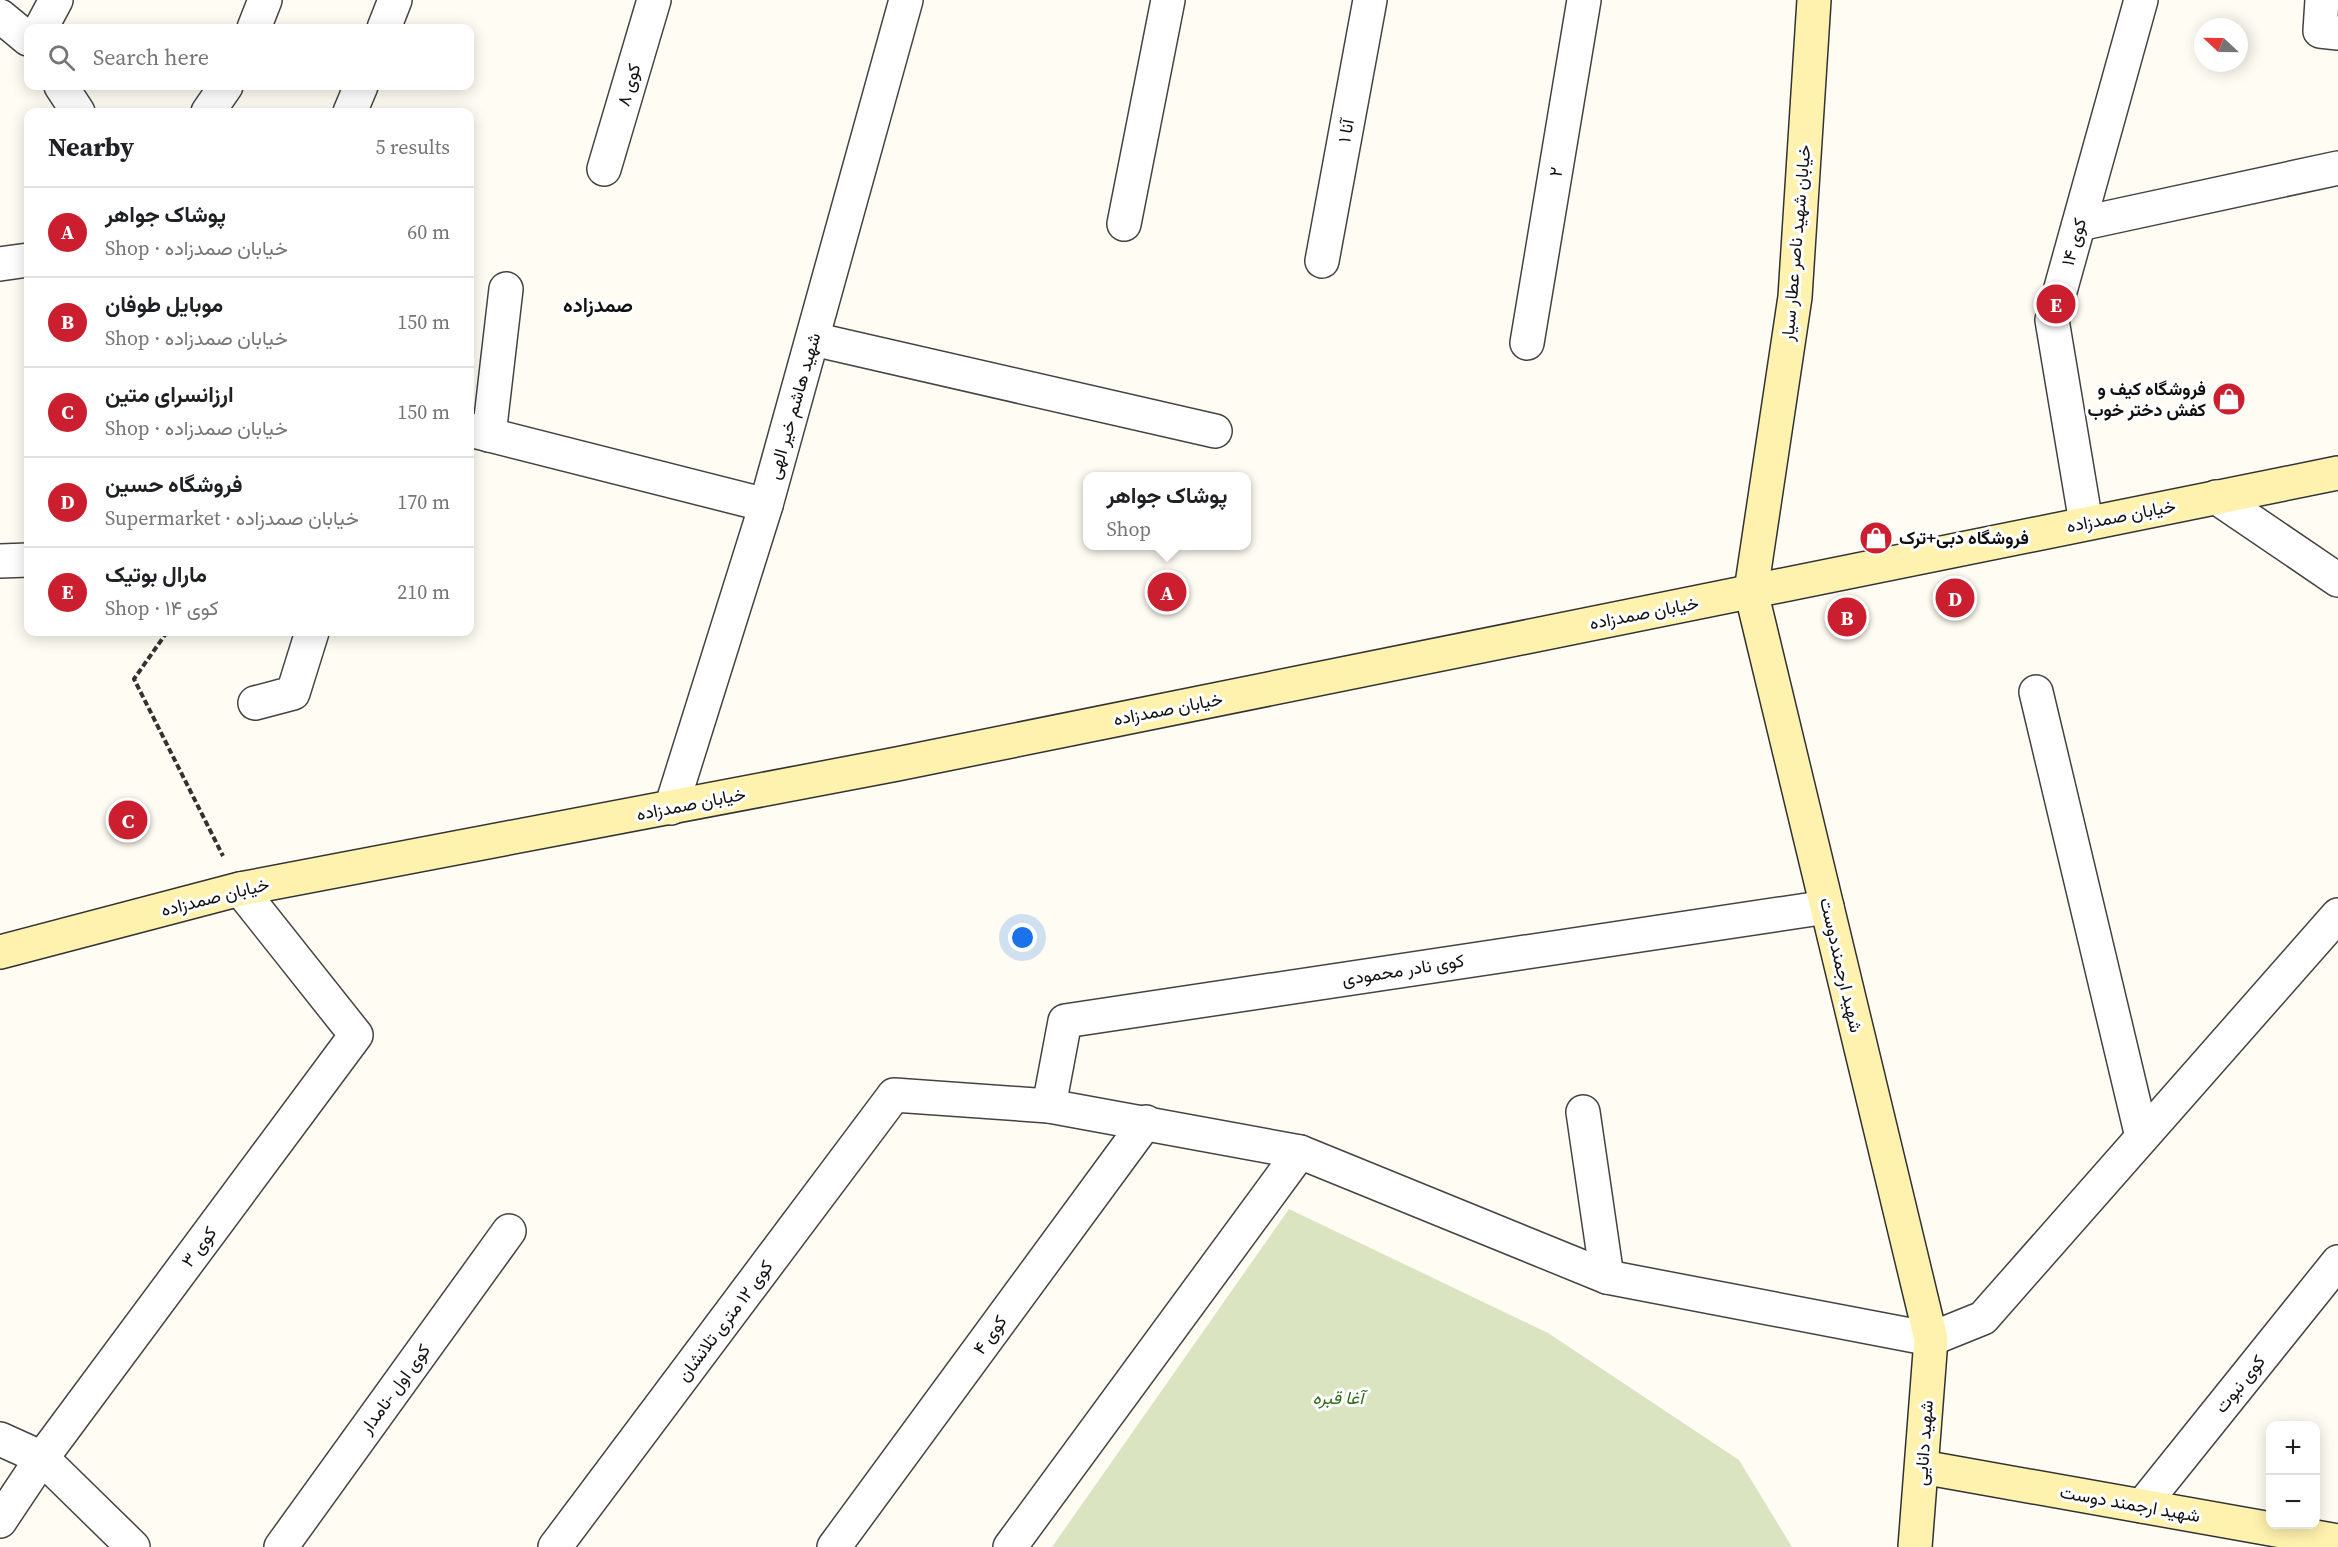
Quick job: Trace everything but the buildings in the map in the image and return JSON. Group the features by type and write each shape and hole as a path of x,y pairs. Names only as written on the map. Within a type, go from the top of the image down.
{"main road":[{"name":"خیابان شهید ناصر عطار سیار","path":"1751,591 1795,297 1814,0"},
{"name":"خیابان صمدزاده","path":"0,952 240,889 671,808 2338,473"},
{"name":"شهید ارجمنددوست","path":"1751,591 1931,1339"},
{"name":"شهید دانایی","path":"1915,1547 1931,1339"},
{"name":"شهید ارجمند دوست","path":"1922,1467 2338,1541"}],"street":[{"path":"43,24 56,0"},
{"path":"256,24 265,0"},
{"path":"386,24 395,0"},
{"name":"کوی ۸","path":"604,169 654,0"},
{"name":"شهید هاشم خیر الهی","path":"671,808 766,505 906,0"},
{"path":"1124,224 1167,0"},
{"name":"آنا ۱","path":"1322,261 1370,0"},
{"name":"۲","path":"1527,344 1584,0"},
{"name":"کوی ۱۴","path":"2086,524 2052,320 2141,0"},
{"path":"2322,0 2320,31 2338,33"},
{"path":"0,16 24,36"},
{"path":"64,90 75,108"},
{"path":"211,108 223,90"},
{"path":"352,108 359,90"},
{"path":"2079,224 2338,168"},
{"path":"0,264 24,261"},
{"path":"506,289 479,432 766,505"},
{"path":"813,339 1215,431"},
{"path":"2217,497 2338,580"},
{"path":"0,561 24,560"},
{"path":"255,703 293,693 311,636"},
{"path":"2036,692 2142,1137"},
{"name":"کوی ۳","path":"0,1521 42,1458 356,1035 240,889"},
{"name":"کوی نادر محمودی","path":"1049,1106 1065,1021 1827,907"},
{"path":"1049,1106 1300,1152 1607,1277 1931,1339 1983,1318 2338,915"},
{"name":"کوی ۱۲ متری تلانشان","path":"555,1547 894,1095 1049,1106"},
{"path":"1583,1112 1607,1277"},
{"name":"کوی ۴","path":"834,1547 1146,1122"},
{"path":"1010,1547 1300,1152"},
{"name":"کوی اول -نامدار","path":"281,1547 509,1231"},
{"name":"کوی نبوت","path":"2142,1506 2338,1262"},
{"path":"0,1439 42,1458 133,1547"}],"path":[{"path":"163,636 134,679 240,889"}],"green space":[{"name":"آغا قبره","path":"1289,1209 1548,1333 1739,1460 1792,1547 1052,1547"}],"place":[{"name":"مارال بوتیک","path":"2056,304"},
{"name":"فروشگاه کیف و کفش دختر خوب","path":"2229,399"},
{"name":"فروشگاه دبی+ترک","path":"1876,538"},
{"name":"پوشاک جواهر","path":"1167,592"},
{"name":"فروشگاه حسین","path":"1955,598"},
{"name":"موبایل طوفان","path":"1847,617"},
{"name":"ارزانسرای متین","path":"128,820"}],"district":[{"name":"صمدزاده","path":"598,305"}]}
